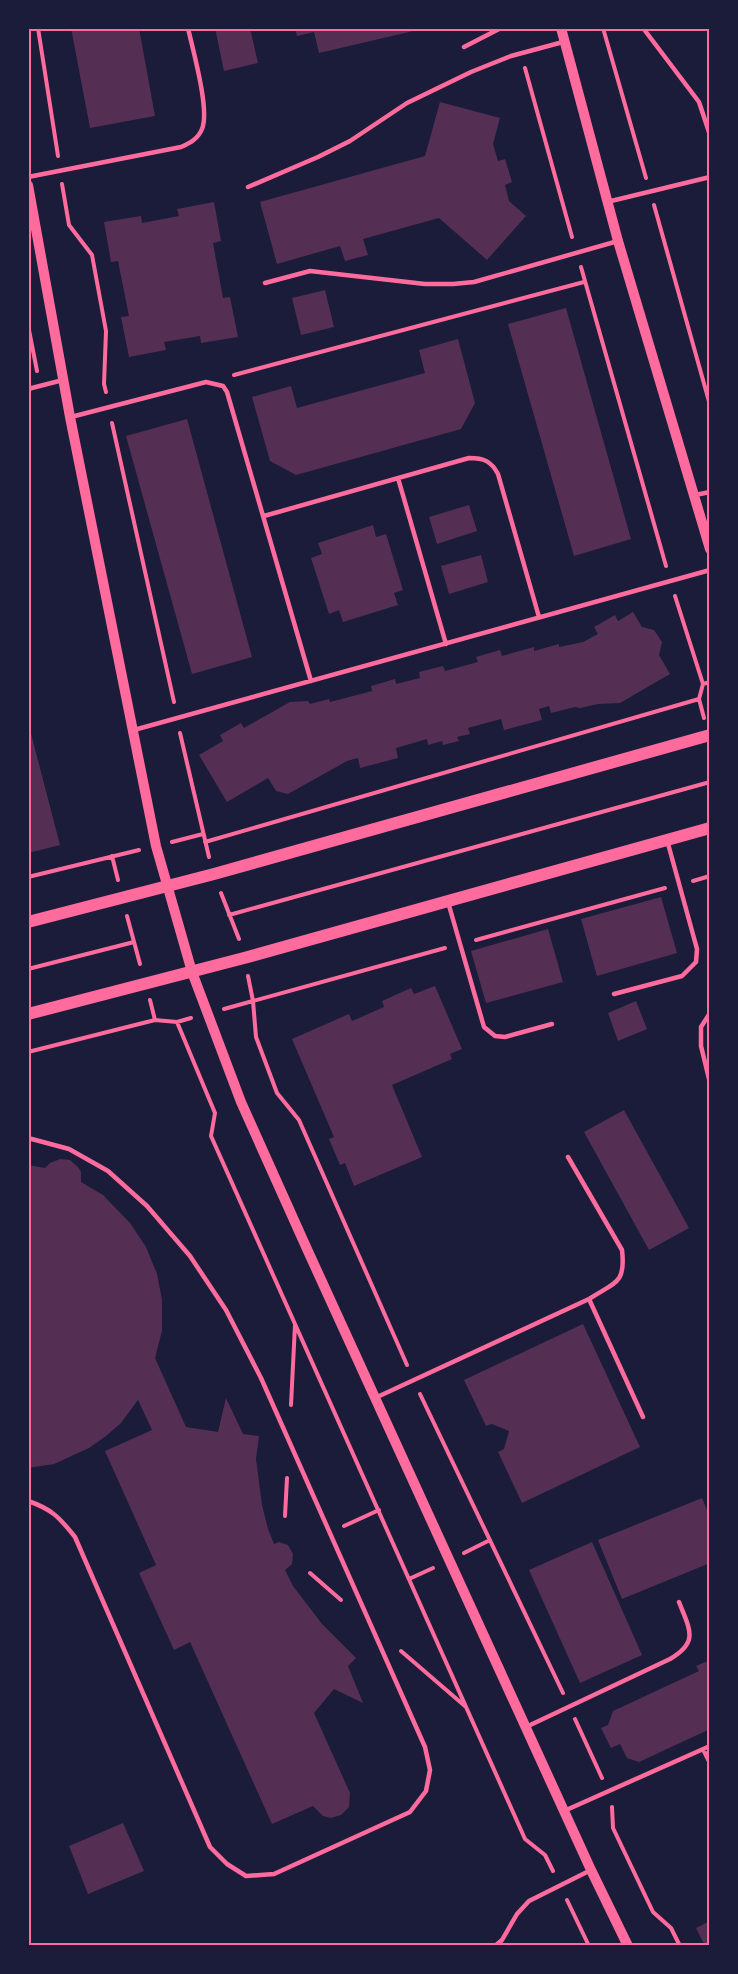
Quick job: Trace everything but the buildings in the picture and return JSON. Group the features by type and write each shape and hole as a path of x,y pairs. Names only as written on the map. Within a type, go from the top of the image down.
{"main road":[{"path":"28,922 167,887 710,735"},
{"path":"28,1014 244,958 710,828"}],"street":[{"path":"561,28 618,241 710,549"},
{"path":"28,185 63,381 156,846 192,972 241,1102 591,1870 628,1946"}],"lane":[{"path":"28,177 181,147 192,142 202,130 205,114 188,28"},
{"path":"464,47 501,28"},
{"path":"643,28 699,102 710,135"},
{"path":"248,187 350,141 406,103 471,72 564,41"},
{"path":"607,202 710,177"},
{"path":"265,282 310,271 425,284 474,282 618,241"},
{"path":"28,389 63,381"},
{"path":"70,417 206,382 223,386 227,392 264,516 311,681"},
{"path":"264,516 469,458 482,458 492,464 498,474 539,617"},
{"path":"398,478 446,644"},
{"path":"694,496 710,492"},
{"path":"133,731 710,570"},
{"path":"614,994 682,975 696,962 697,949 667,840"},
{"path":"447,901 484,1027 495,1036 505,1038 552,1024"},
{"path":"710,1014 701,1027 701,1046 710,1083"},
{"path":"28,1138 69,1149 108,1171 147,1206 190,1256 226,1310 261,1378 425,1747 430,1770 426,1791 410,1812 274,1874 246,1876 227,1864 210,1847 75,1537 60,1518 46,1507 28,1501"},
{"path":"375,1398 589,1299 619,1280 624,1266 622,1250 568,1157"},
{"path":"589,1299 643,1417"},
{"path":"526,1726 684,1651 690,1634 679,1602"},
{"path":"564,1810 710,1746"},
{"path":"703,1749 710,1763"},
{"path":"495,1946 502,1940 517,1914 529,1901 591,1870"}],"path":[{"path":"38,28 69,225 92,255 106,332 104,384 109,408 205,842 244,958 253,1001 256,1037 277,1092 299,1120 413,1380 608,1791 612,1801 613,1828 653,1912 671,1928 680,1946"},
{"path":"603,28 710,405"},
{"path":"205,842 699,699 703,684 670,581 521,54"},
{"path":"223,386 230,377 584,282"},
{"path":"28,325 39,386"},
{"path":"703,684 710,682"},
{"path":"229,915 710,782"},
{"path":"28,877 112,856 155,1020 28,1052"},
{"path":"253,1001 710,876"},
{"path":"28,969 134,942"},
{"path":"177,1022 215,1113 211,1136 525,1839 545,1854 589,1946"}]}
